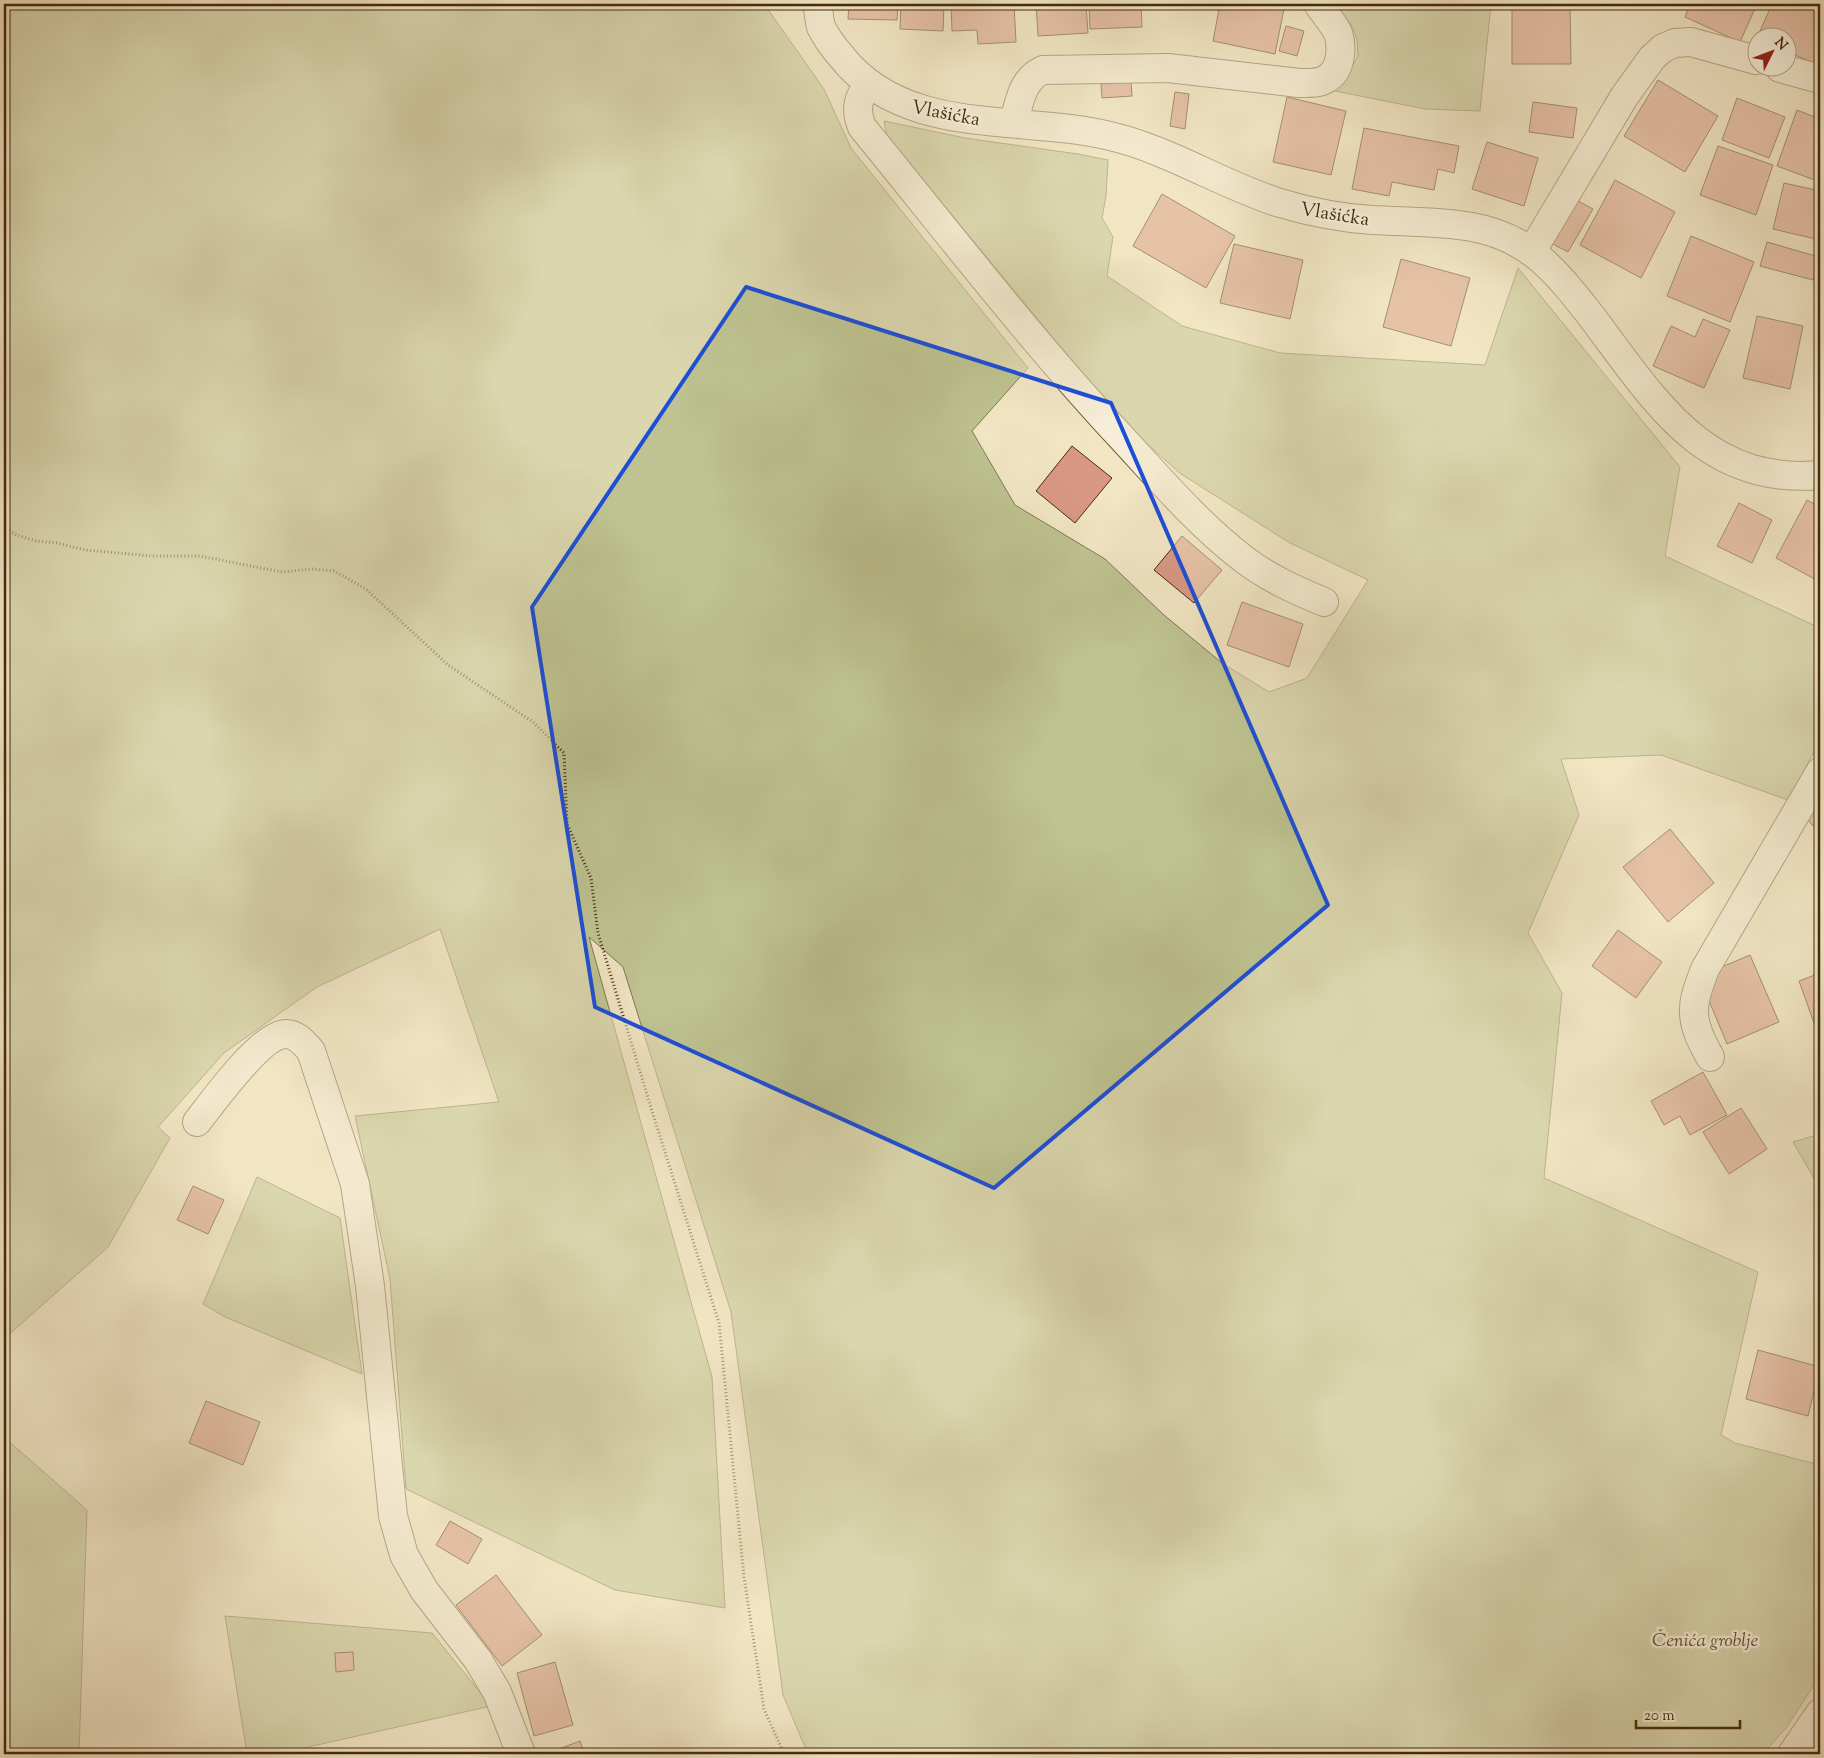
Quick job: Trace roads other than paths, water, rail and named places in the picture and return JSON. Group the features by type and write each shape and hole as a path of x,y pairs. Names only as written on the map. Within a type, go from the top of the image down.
{"street":[{"name":"Vlašićka","path":"818,4 821,26 850,68 891,98 914,108 946,116 1014,122 1112,136 1167,156 1247,192 1282,204 1344,218 1440,223 1472,227 1492,232 1532,250 1551,268 1575,296 1654,400 1677,425 1698,442 1724,458 1771,474 1799,477 1820,475"},
{"path":"1014,122 1023,90 1035,74 1043,70 1168,68 1299,83 1318,82 1326,79 1339,64 1340,46 1338,33 1318,4"},
{"path":"1532,250 1624,97 1652,58 1663,48 1675,43 1691,42 1746,57"},
{"path":"1796,72 1820,79"},
{"path":"870,84 864,90 858,106 858,117 862,127 1044,351 1179,500 1216,535 1242,558 1268,575 1295,590 1324,602"},
{"path":"1710,1058 1699,1032 1694,1012 1697,990 1704,970 1820,772"},
{"path":"197,1122 246,1060 277,1036 288,1034 300,1039 311,1051 354,1184 370,1286 393,1516 404,1555 424,1590 478,1660 497,1692 521,1754"},
{"path":"1792,1754 1820,1714"}],"park label":[{"name":"Čenića groblje","path":"1705,1639"}]}
